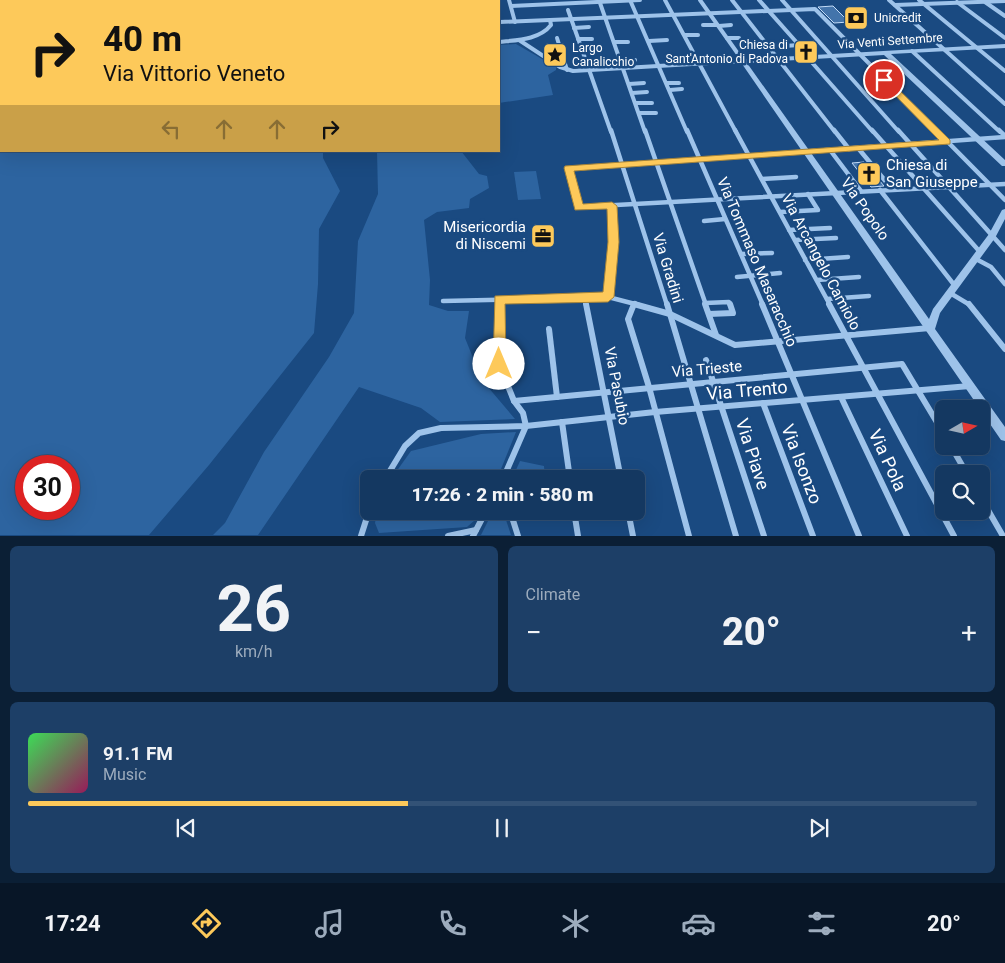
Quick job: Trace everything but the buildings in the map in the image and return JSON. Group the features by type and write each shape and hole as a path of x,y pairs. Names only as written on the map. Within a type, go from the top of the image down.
{"street":[{"path":"509,0 515,22"},
{"name":"Via Tommaso Masaracchio","path":"630,0 778,340 790,374 859,536"},
{"path":"512,7 640,0"},
{"name":"Via Arcangelo Camiolo","path":"665,0 954,536"},
{"name":"Via Popolo","path":"700,0 1005,436"},
{"path":"732,0 849,149"},
{"path":"759,0 798,45 769,47"},
{"path":"782,0 1005,250"},
{"path":"889,0 1005,104"},
{"path":"919,0 1005,71"},
{"path":"895,5 1005,0"},
{"path":"599,1 716,335"},
{"path":"956,1 1005,38"},
{"path":"983,1 1005,16"},
{"name":"Via Gradini","path":"568,10 636,204 670,314 672,327 692,384 736,536"},
{"path":"500,22 814,10 1005,200"},
{"path":"500,42 539,35 550,25 550,20"},
{"path":"703,25 731,25"},
{"path":"574,28 589,27"},
{"path":"539,35 546,38"},
{"path":"685,35 698,35"},
{"path":"556,38 567,70"},
{"path":"578,39 592,38"},
{"path":"727,38 739,38"},
{"path":"519,40 567,70"},
{"path":"649,40 668,40"},
{"path":"614,42 628,42"},
{"name":"Via Venti Settembre","path":"567,70 589,71 1005,46"},
{"path":"582,49 594,49"},
{"path":"912,51 1005,136"},
{"path":"886,53 1005,164"},
{"path":"808,58 1005,284"},
{"path":"620,60 635,60"},
{"path":"667,83 679,82"},
{"path":"629,84 644,83"},
{"path":"670,90 682,89"},
{"path":"632,93 647,92"},
{"path":"636,103 652,103"},
{"path":"639,113 656,113"},
{"path":"1005,136 947,142 569,168 579,207 1005,184"},
{"path":"858,148 892,189"},
{"path":"720,150 723,157"},
{"path":"830,150 861,191"},
{"path":"762,179 796,177"},
{"path":"880,190 953,290 967,302 1005,349"},
{"path":"780,212 818,210 808,194"},
{"path":"608,297 614,242 612,206"},
{"path":"443,300 608,297 636,303 670,314 735,345 931,328 936,312 992,236 1005,212"},
{"path":"704,221 726,219"},
{"path":"790,230 830,228"},
{"path":"795,240 836,238"},
{"path":"741,254 772,253"},
{"path":"805,260 848,257"},
{"path":"737,277 780,274"},
{"path":"817,280 859,277"},
{"path":"826,299 869,296"},
{"name":"Via Pasubio","path":"585,298 619,470"},
{"path":"499,300 499,364 514,401 523,413 526,426 518,448 507,470"},
{"path":"705,303 729,302 733,313 709,314"},
{"path":"636,303 628,319 649,387 689,536"},
{"path":"919,312 936,312"},
{"path":"549,329 557,396"},
{"name":"Via Piave","path":"706,360 764,536"},
{"name":"Via Trieste","path":"514,401 902,364 918,390"},
{"name":"Via Trento","path":"390,470 405,446 419,433 440,428 526,426 655,412 970,386"},
{"path":"918,390 935,419"},
{"name":"Via Pola","path":"841,397 908,536"},
{"name":"Via Isonzo","path":"763,403 813,536"},
{"path":"562,422 569,470"},
{"path":"990,513 1004,536"},
{"path":"361,536 366,520"},
{"path":"448,536 475,533 482,520"},
{"path":"513,520 518,536"},
{"path":"575,520 578,536"},
{"path":"630,520 633,536"}],"shaded area":[{"path":"516,44 556,67 556,70 548,75 553,95 500,103 500,45"},
{"path":"0,152 323,152 323,158 340,191 319,229 318,284 314,333 209,465 149,535 0,535"},
{"path":"377,152 462,152 479,174 487,176 489,188 470,199 469,208 437,212 424,220 430,280 429,305 448,311 469,311 465,338 482,380 515,419 440,422 421,408 359,387 258,535 213,535 225,523 264,452 329,357 354,313 358,241 378,194"},
{"path":"536,171 541,199 518,200 514,172"},
{"path":"516,432 501,470 397,470 411,451 481,434"},
{"path":"520,461 544,466 544,470 516,470"},
{"path":"376,520 475,520 467,527 379,533"},
{"path":"488,520 506,520 511,535 481,535"}],"place":[{"name":"Unicredit","path":"856,18"},
{"name":"Chiesa di Sant'Antonio di Padova","path":"806,52"},
{"name":"Largo Canalicchio","path":"555,55"},
{"name":"Chiesa di San Giuseppe","path":"869,174"},
{"name":"Misericordia di Niscemi","path":"543,236"}],"route":[{"path":"499,364 499,300 608,297 614,242 612,206 579,207 569,168 947,142 884,80"}]}
